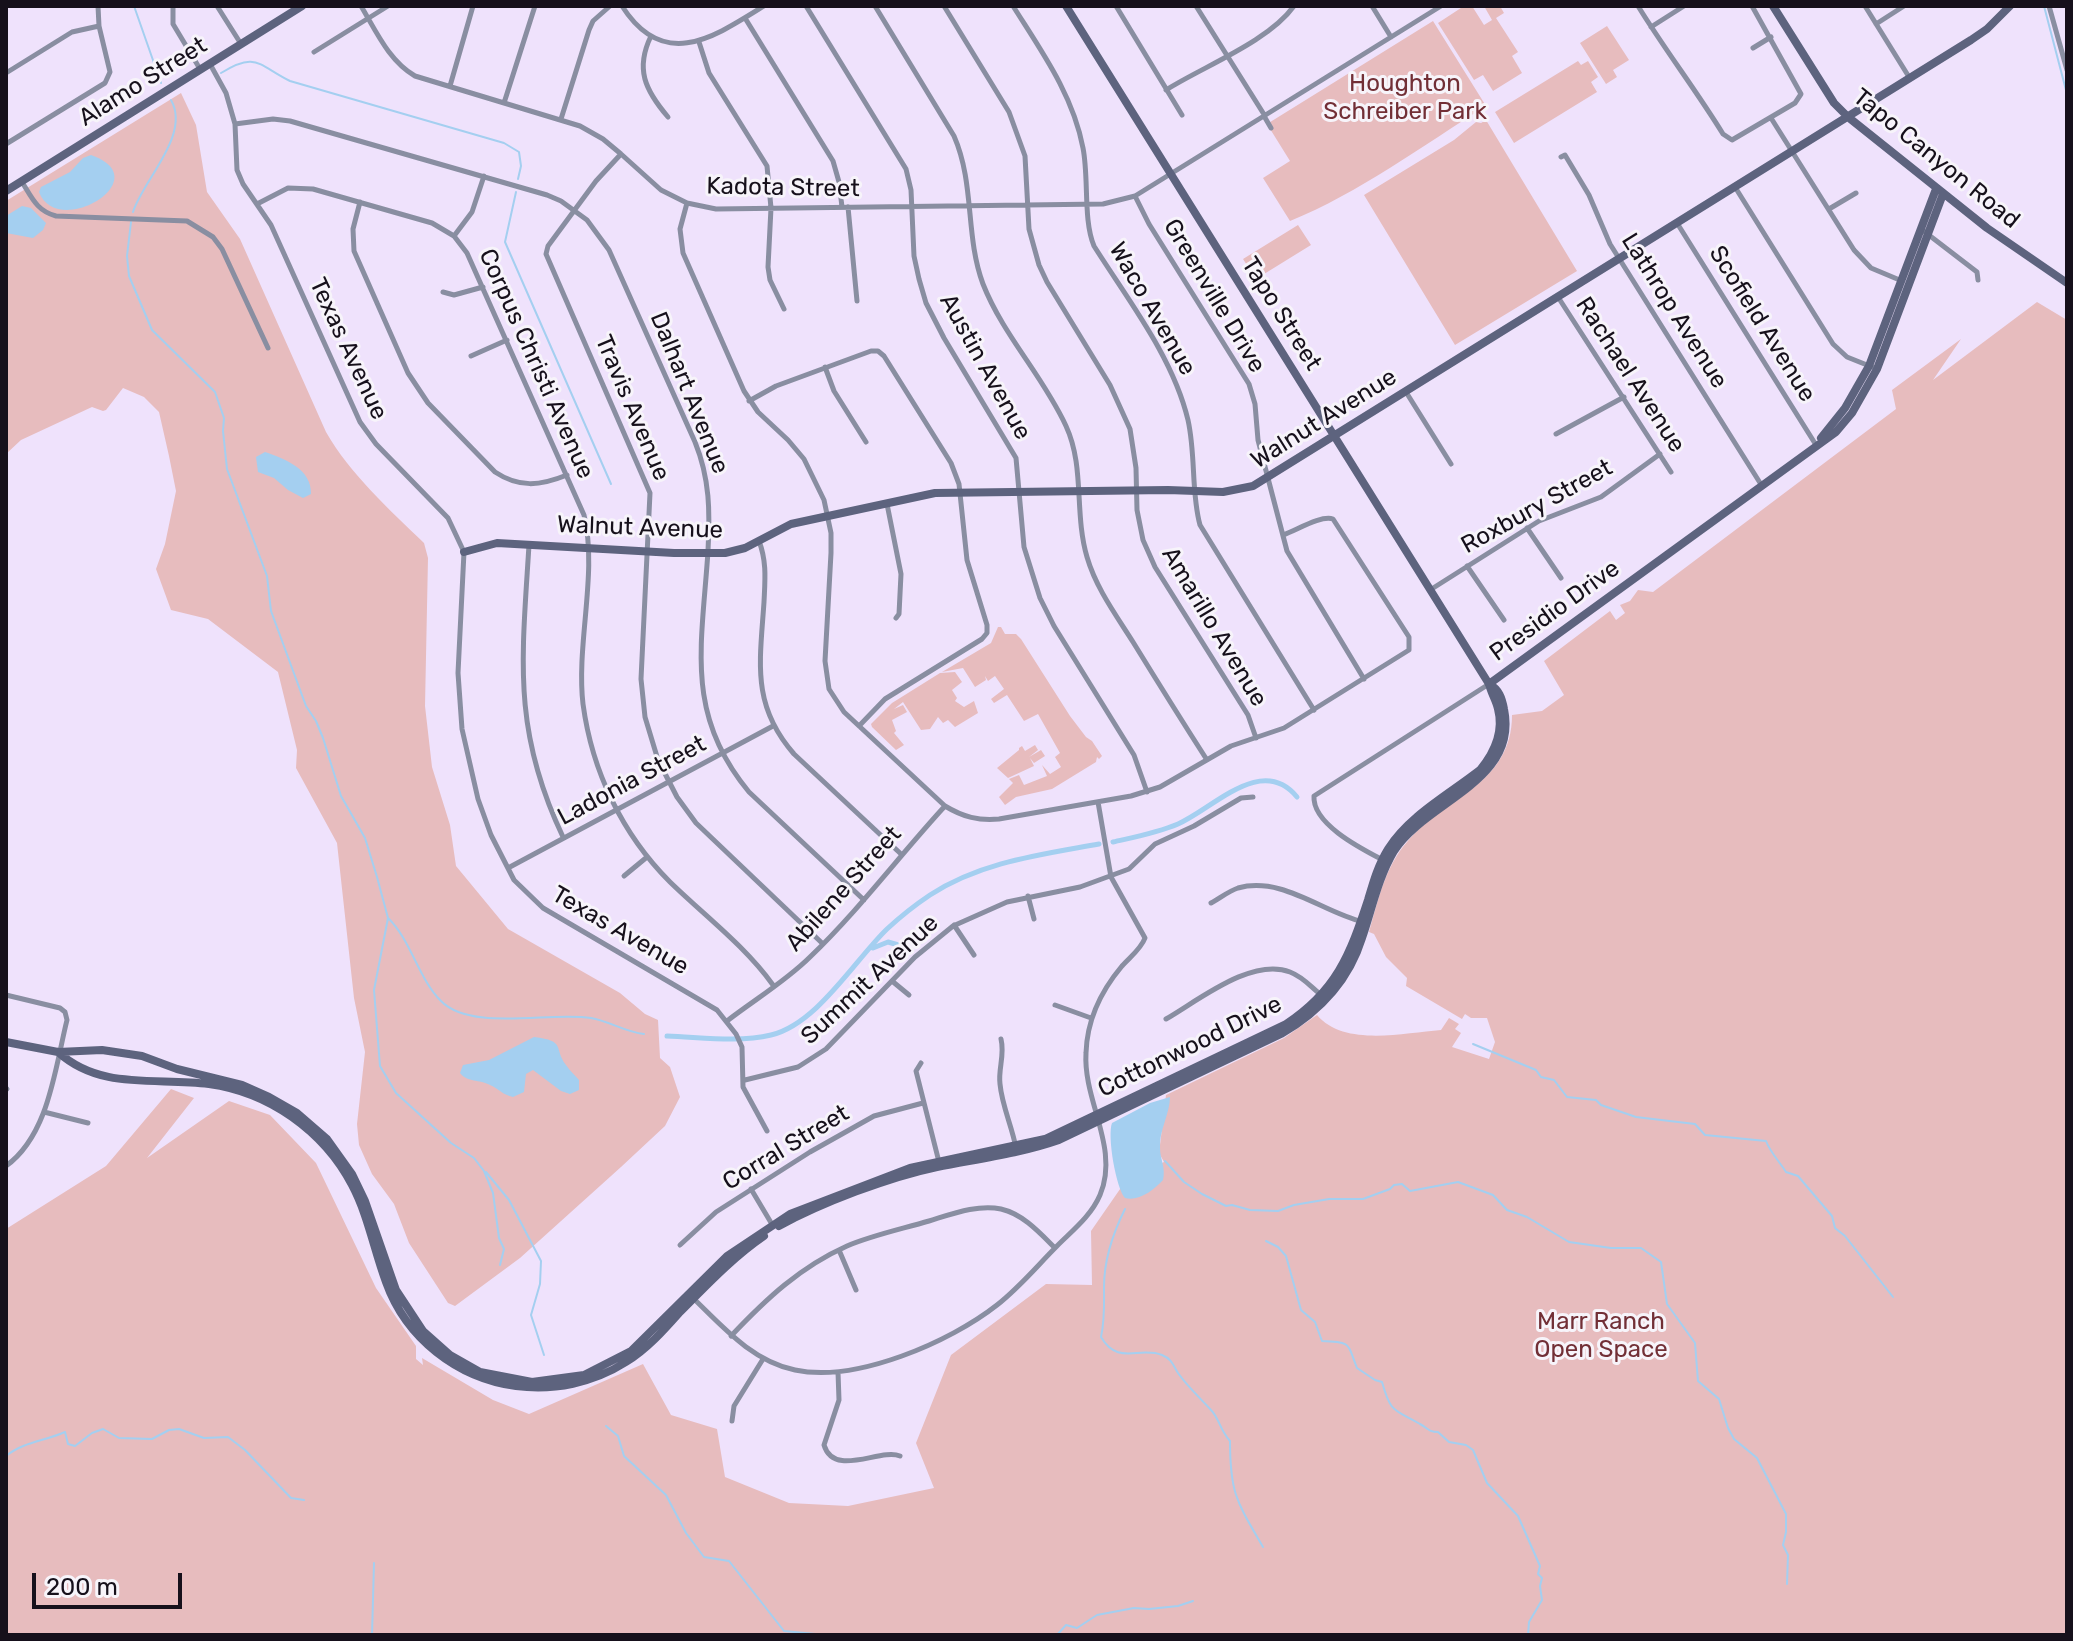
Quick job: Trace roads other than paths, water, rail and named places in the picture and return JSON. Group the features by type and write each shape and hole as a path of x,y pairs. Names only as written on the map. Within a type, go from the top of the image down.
{"street":[{"path":"6,144 105,83 110,72 99,26 98,6"},
{"path":"173,6 173,24 201,70"},
{"path":"217,6 241,44"},
{"name":"Alamo Street","path":"6,191 302,6"},
{"name":"Kadota Street","path":"361,6 389,51 406,70 561,119 594,134 661,190 687,203 716,209 1113,203 1135,196 1171,175 1441,6"},
{"path":"314,52 388,6"},
{"path":"450,86 473,6"},
{"path":"504,103 535,6"},
{"path":"561,119 589,30 593,21 610,6"},
{"path":"622,6 635,24 651,36 673,43 699,42 716,36 764,6"},
{"name":"Austin Avenue","path":"806,6 903,162 910,180 914,256 926,303 1012,449 1018,468 1024,547 1040,598 1134,755 1147,792"},
{"path":"875,6 954,136 966,169 973,248 983,283 996,311 1066,426 1076,457 1082,537 1097,582 1207,760"},
{"name":"Amarillo Avenue","path":"944,6 1013,121 1025,156 1032,240 1047,282 1124,413 1134,449 1139,526 1150,557 1248,715 1256,738"},
{"name":"Waco Avenue","path":"1013,6 1069,101 1083,148 1089,228 1094,246 1161,355 1180,393 1193,442 1197,516 1205,535 1314,710"},
{"name":"Tapo Street","path":"1066,6 1489,684"},
{"path":"1116,6 1182,115"},
{"path":"1196,6 1271,128"},
{"path":"1166,90 1273,27 1294,6"},
{"path":"1372,6 1391,37"},
{"path":"1638,6 1723,134 1732,140 1795,103 1801,94 1752,6"},
{"path":"1651,27 1684,6"},
{"name":"Tapo Canyon Road","path":"1773,6 1834,103 1848,117 1940,192 2067,283"},
{"path":"1865,6 1909,77"},
{"path":"1876,24 1904,6"},
{"name":"Walnut Avenue","path":"464,552 497,543 735,552 791,524 935,493 1236,491 1268,478 1848,117 1987,29 2010,6"},
{"path":"2049,6 2067,70"},
{"path":"745,18 833,161 845,207 857,301"},
{"path":"6,73 72,32 99,26"},
{"path":"651,36 643,56 643,73 647,86 668,117"},
{"path":"1753,48 1771,37"},
{"path":"699,42 709,73 767,166 771,208 768,267 770,280 784,309"},
{"name":"Texas Avenue","path":"210,64 226,93 235,124 237,170 271,225 360,422 376,444 448,518 464,552 458,673 462,729 478,799 491,835 508,868 522,890 543,908 707,1003 727,1021 742,1047 743,1087 767,1131"},
{"path":"1771,118 1863,261 1880,274 1905,282"},
{"name":"Dalhart Avenue","path":"235,124 273,119 290,121 484,176 547,195 575,210 595,229 609,250 701,458 709,490 701,683 707,720 721,754 749,792 864,900"},
{"path":"575,210 621,154"},
{"name":"Lathrop Avenue","path":"1561,157 1565,155 1578,175 1620,259 1762,486"},
{"path":"454,236 472,212 484,176"},
{"path":"22,181 44,213 187,221 203,229 222,249 268,348"},
{"name":"Corpus Christi Avenue","path":"257,204 278,191 298,187 313,189 432,223 454,236 467,253 584,515 589,548 582,660 583,703 595,759 616,809 647,857 754,961 773,985"},
{"path":"1735,187 1833,344 1847,357 1873,368"},
{"name":"Presidio Drive","path":"1385,861 1342,836 1317,811 1313,800 1316,793 1489,684 1836,432 1852,413 1873,368 1940,192"},
{"path":"1829,209 1856,193"},
{"name":"Greenville Drive","path":"1135,196 1149,224 1249,384 1255,404 1258,440 1292,563 1364,679"},
{"path":"360,202 353,229 354,251 420,394 504,478 535,485 567,475"},
{"path":"687,203 680,229 683,253 749,401 804,459 819,486 828,516 831,553 826,674 836,702 945,806 967,818 989,820 1147,792 1172,782 1231,746 1284,728 1407,652 1411,644 1333,519 1322,517 1283,535"},
{"name":"Travis Avenue","path":"575,210 548,246 547,258 647,483 651,504 642,694 651,738 668,782 707,835 823,944"},
{"name":"Scofield Avenue","path":"1677,223 1816,445"},
{"path":"1925,231 1977,272 1978,280"},
{"path":"443,292 454,295 483,287"},
{"name":"Rachael Avenue","path":"1558,297 1671,472"},
{"path":"471,356 507,340"},
{"path":"749,401 776,386 825,367 871,351 881,352 951,463 960,492 967,560 987,631 982,639 885,699 859,726"},
{"path":"825,367 834,391 866,442"},
{"path":"1406,392 1451,464"},
{"path":"1556,434 1624,397"},
{"name":"Roxbury Street","path":"1430,590 1527,528 1601,497 1660,454"},
{"path":"887,503 901,574 899,614 896,618"},
{"path":"1527,528 1561,578"},
{"path":"759,541 766,569 760,681 764,704 773,726 794,754 901,854"},
{"path":"529,544 522,662 525,714 538,777 563,837"},
{"path":"1467,566 1504,620"},
{"name":"Cottonwood Drive","path":"58,1052 69,1061 111,1078 140,1082 203,1083 236,1090 257,1097 293,1118 325,1146 351,1182 385,1282 403,1317 423,1341 442,1357 479,1377 504,1384 544,1388 570,1385 596,1377 641,1352 727,1256 773,1226 834,1195 889,1175 1016,1149 1096,1119 1286,1024 1324,997 1345,964 1364,922 1389,848 1411,822 1480,770 1496,746 1498,708 1489,684"},
{"name":"Ladonia Street","path":"508,868 773,726"},
{"name":"Summit Avenue","path":"745,1080 781,1073 816,1057 836,1041 925,947 954,925 989,908 1028,896 1080,887 1111,877 1133,867 1163,839 1194,826 1241,798 1253,797"},
{"path":"691,1297 731,1336 763,1359 795,1370 838,1372 914,1350 959,1330 1013,1292 1091,1211 1102,1190 1107,1161 1086,1072 1086,1045 1091,1018 1106,988 1145,938 1111,877 1098,802"},
{"name":"Abilene Street","path":"727,1021 804,963 864,900 945,806"},
{"path":"624,876 647,857"},
{"path":"1211,903 1239,888 1266,886 1293,893 1364,922"},
{"path":"1028,896 1034,919"},
{"path":"954,925 974,955"},
{"path":"1166,1019 1242,975 1268,968 1298,975 1324,997"},
{"path":"892,981 909,995"},
{"path":"6,995 60,1008 67,1016 44,1112 32,1140 6,1166"},
{"path":"1055,1005 1091,1018"},
{"path":"1001,1039 1000,1090 1016,1149"},
{"path":"6,1042 58,1052"},
{"name":"Cottonwood Drive","path":"58,1052 102,1050 142,1056 186,1072 242,1085 297,1113 327,1139 352,1174 365,1201 396,1290 413,1319 437,1345 480,1372 532,1382 567,1379 592,1372 631,1351 691,1297"},
{"path":"921,1063 916,1071 939,1164"},
{"name":"Corral Street","path":"680,1245 716,1212 862,1122 886,1112 923,1103"},
{"path":"44,1112 88,1123"},
{"path":"751,1189 773,1226"},
{"path":"731,1336 792,1278 839,1250 937,1219 990,1207 1007,1210 1021,1218 1055,1248"},
{"path":"839,1250 856,1290"},
{"path":"732,1421 734,1406 763,1359"},
{"path":"838,1372 839,1400 825,1450 832,1456 856,1461 893,1454 900,1456"}],"water":[{"path":"91,155 109,165 115,178 110,190 82,208 64,210 49,205 39,192 41,187 70,172 83,158"},
{"path":"22,206 31,208 46,223 33,238 6,233 6,216"},
{"path":"265,452 296,466 307,478 311,494 303,498 274,478 258,472 256,457"},
{"path":"534,1037 558,1046 562,1059 579,1080 579,1090 570,1094 561,1091 533,1070 526,1074 524,1092 513,1097 460,1073 463,1065 489,1060"},
{"path":"1170,1097 1160,1141 1163,1180 1140,1197 1125,1198 1113,1162 1112,1123 1150,1103"}],"waterway":[{"path":"134,6 161,83"},
{"path":"2044,6 2067,94"},
{"path":"221,73 242,63 257,63 290,81 504,143 519,152 521,166 518,179"},
{"path":"133,212 175,128 176,114 171,100"},
{"path":"516,192 505,242 611,484"},
{"path":"131,222 127,256 129,276 152,330 215,392 224,418 227,469 267,576 271,611 306,706 323,738 341,796 365,838 377,877 388,918 374,990 380,1066 396,1093 451,1143 474,1158 484,1171 493,1193 499,1238 504,1249 500,1265"},
{"path":"1113,842 1178,824 1253,782 1269,781 1283,785 1297,797"},
{"path":"667,1036 745,1039 788,1029 834,990 887,929 930,895 990,867 1099,844"},
{"path":"388,918 403,937 433,992 454,1010 491,1018 591,1018 644,1034"},
{"path":"873,948 888,942 902,946"},
{"path":"1473,1044 1536,1070 1541,1077 1554,1080 1567,1097 1596,1100 1601,1105 1636,1117 1695,1124 1705,1135 1766,1141 1786,1172 1798,1176 1832,1216 1835,1228 1845,1236 1893,1297"},
{"path":"1165,1161 1184,1182 1226,1206 1278,1211 1329,1199 1363,1199 1394,1185 1402,1184 1410,1191 1458,1182 1493,1195 1507,1210 1527,1217 1569,1242 1611,1248 1641,1248 1661,1262 1667,1304 1695,1343 1698,1381 1719,1399 1734,1439 1757,1458 1786,1514 1783,1545 1788,1555 1787,1584"},
{"path":"486,1172 509,1200 541,1261 540,1284 531,1315 544,1355"},
{"path":"1125,1209 1107,1256 1101,1337 1114,1351 1153,1353 1168,1358 1214,1413 1230,1441 1237,1497 1263,1547"},
{"path":"1266,1241 1286,1256 1301,1310 1315,1322 1322,1341 1344,1343 1352,1353 1357,1368 1382,1382 1388,1400 1399,1413 1430,1431 1438,1432 1449,1442 1466,1445 1473,1450 1487,1483 1518,1516 1540,1566 1538,1574 1542,1578 1542,1600 1529,1622 1528,1635"},
{"path":"606,1426 618,1436 624,1456 666,1495 686,1533 704,1557 729,1561 784,1631 826,1635"},
{"path":"6,1456 65,1432 68,1444 75,1446 103,1429 119,1438 152,1439 169,1430 179,1429 204,1438 228,1437 245,1450 291,1498 304,1500"},
{"path":"372,1635 374,1563"},
{"path":"1057,1635 1066,1625 1077,1628 1097,1615 1134,1608 1178,1606 1193,1601"}],"park label":[{"name":"Houghton Schreiber Park","path":"1405,98"},
{"name":"Marr Ranch Open Space","path":"1601,1336"}]}
